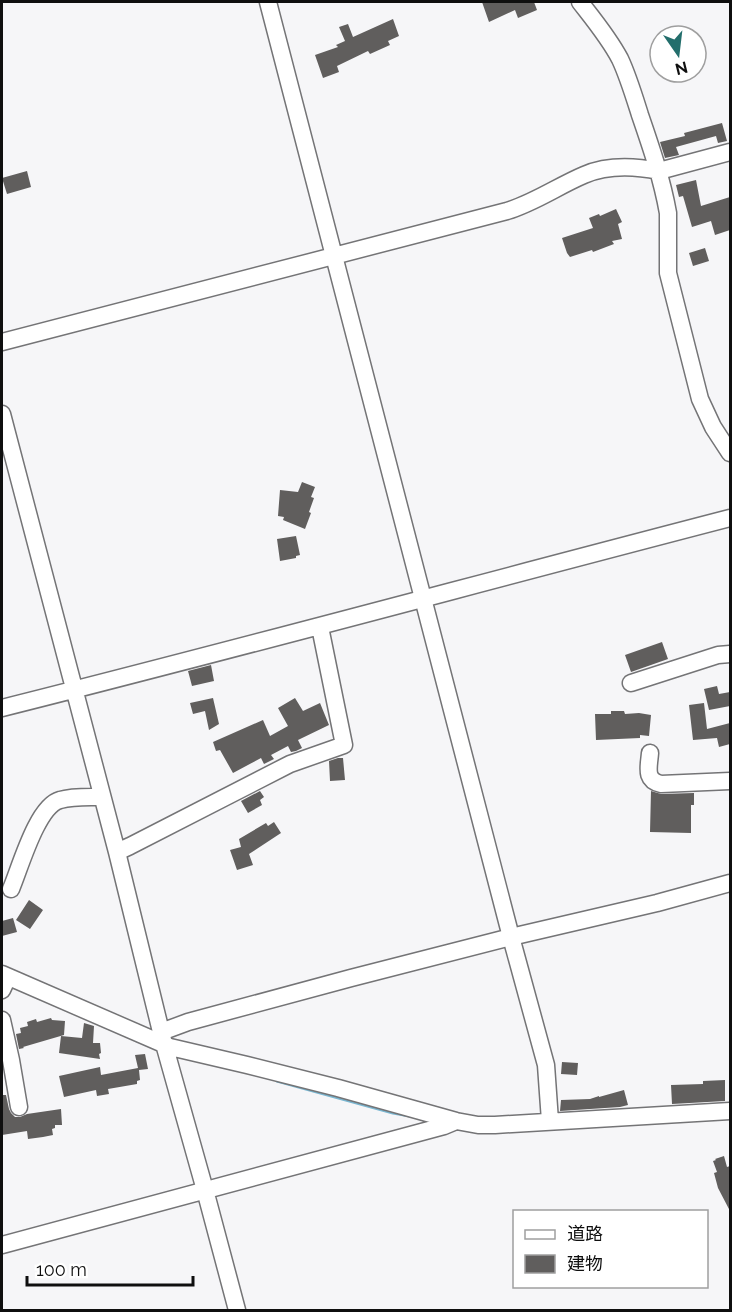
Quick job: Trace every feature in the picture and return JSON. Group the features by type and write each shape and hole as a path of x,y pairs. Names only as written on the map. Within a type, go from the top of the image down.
{"street":[{"path":"268,2 422,598 546,1065 550,1121"},
{"path":"580,2 620,58 629,81 658,171 668,213 668,273 700,399 713,427 730,453"},
{"path":"2,342 522,207 585,175 610,168 658,171 730,152"},
{"path":"2,414 117,852 163,1038 237,1311"},
{"path":"2,708 320,627 422,598 730,518"},
{"path":"117,852 290,764 344,745 320,627"},
{"path":"631,683 718,655 730,654"},
{"path":"650,753 649,775 656,783 730,781"},
{"path":"11,889 36,826 48,807 59,800 102,797"},
{"path":"163,1038 198,1019 511,937 657,903 730,883"},
{"path":"4,980 163,1038 170,1047 338,1088 456,1121 486,1125 730,1111"},
{"path":"2,1020 12,1060 19,1107"},
{"path":"2,1245 456,1121"}],"building":[{"path":"482,2 534,2 537,10 518,18 515,10 489,22"},
{"path":"393,19 399,36 388,41 390,45 370,54 368,51 337,66 339,72 323,78 315,55 338,47 336,45 345,41 339,27 348,24 353,37"},
{"path":"722,123 727,141 718,143 716,136 676,147 679,155 665,158 660,142"},
{"path":"27,171 31,187 7,194 2,178"},
{"path":"696,180 701,206 730,197 730,230 715,235 711,221 692,227 683,196 679,197 676,185"},
{"path":"616,209 622,222 618,224 622,239 612,241 614,244 593,252 592,250 570,257 562,238 593,228 589,218"},
{"path":"705,248 709,261 693,266 689,253"},
{"path":"302,482 315,487 311,497 314,498 309,512 311,513 305,529 278,516 280,490 298,492"},
{"path":"296,536 300,555 280,561 277,539"},
{"path":"662,642 668,659 631,672 625,655"},
{"path":"211,665 214,681 192,686 188,671"},
{"path":"717,686 719,694 730,692 730,706 709,710 704,689"},
{"path":"213,698 219,724 209,730 205,711 193,714 190,703"},
{"path":"295,698 303,711 320,703 329,725 298,740 302,748 296,751 291,752 288,746 271,755 274,759 264,764 261,758 233,773 220,750 216,751 213,742 263,720 270,736 288,726 278,708"},
{"path":"704,703 707,729 730,723 730,744 719,747 717,738 693,740 689,705"},
{"path":"611,711 651,715 649,736 596,740 595,714 611,714"},
{"path":"343,758 345,780 330,781 329,761"},
{"path":"260,791 264,797 260,800 262,805 248,813 241,801"},
{"path":"651,791 661,794 694,793 694,805 691,805 691,833 650,832"},
{"path":"274,822 281,833 249,854 253,865 237,870 230,850 241,847 239,839 266,823 268,826"},
{"path":"29,900 43,910 30,929 16,920"},
{"path":"13,918 17,932 2,936 2,921"},
{"path":"51,1018 65,1021 64,1035 19,1049 16,1034 21,1033 20,1028 28,1026 27,1022 36,1019 37,1022"},
{"path":"84,1023 94,1026 93,1043 100,1043 100,1059 59,1053 61,1036 82,1038"},
{"path":"145,1054 148,1069 139,1070 140,1080 137,1084 108,1089 109,1094 97,1096 96,1090 64,1097 59,1076 100,1067 101,1075 138,1068 135,1055"},
{"path":"562,1062 578,1063 577,1075 561,1074"},
{"path":"725,1080 725,1101 672,1104 671,1085 703,1084 703,1081"},
{"path":"624,1090 628,1105 560,1111 561,1100 590,1099"},
{"path":"2,1095 6,1095 9,1109 15,1117 61,1109 62,1125 55,1125 52,1129 53,1135 43,1137 28,1139 27,1131 2,1135"},
{"path":"724,1156 727,1167 730,1166 730,1211 718,1188 714,1173 717,1172 713,1161"}],"waterway":[{"path":"277,1081 410,1116"}]}
